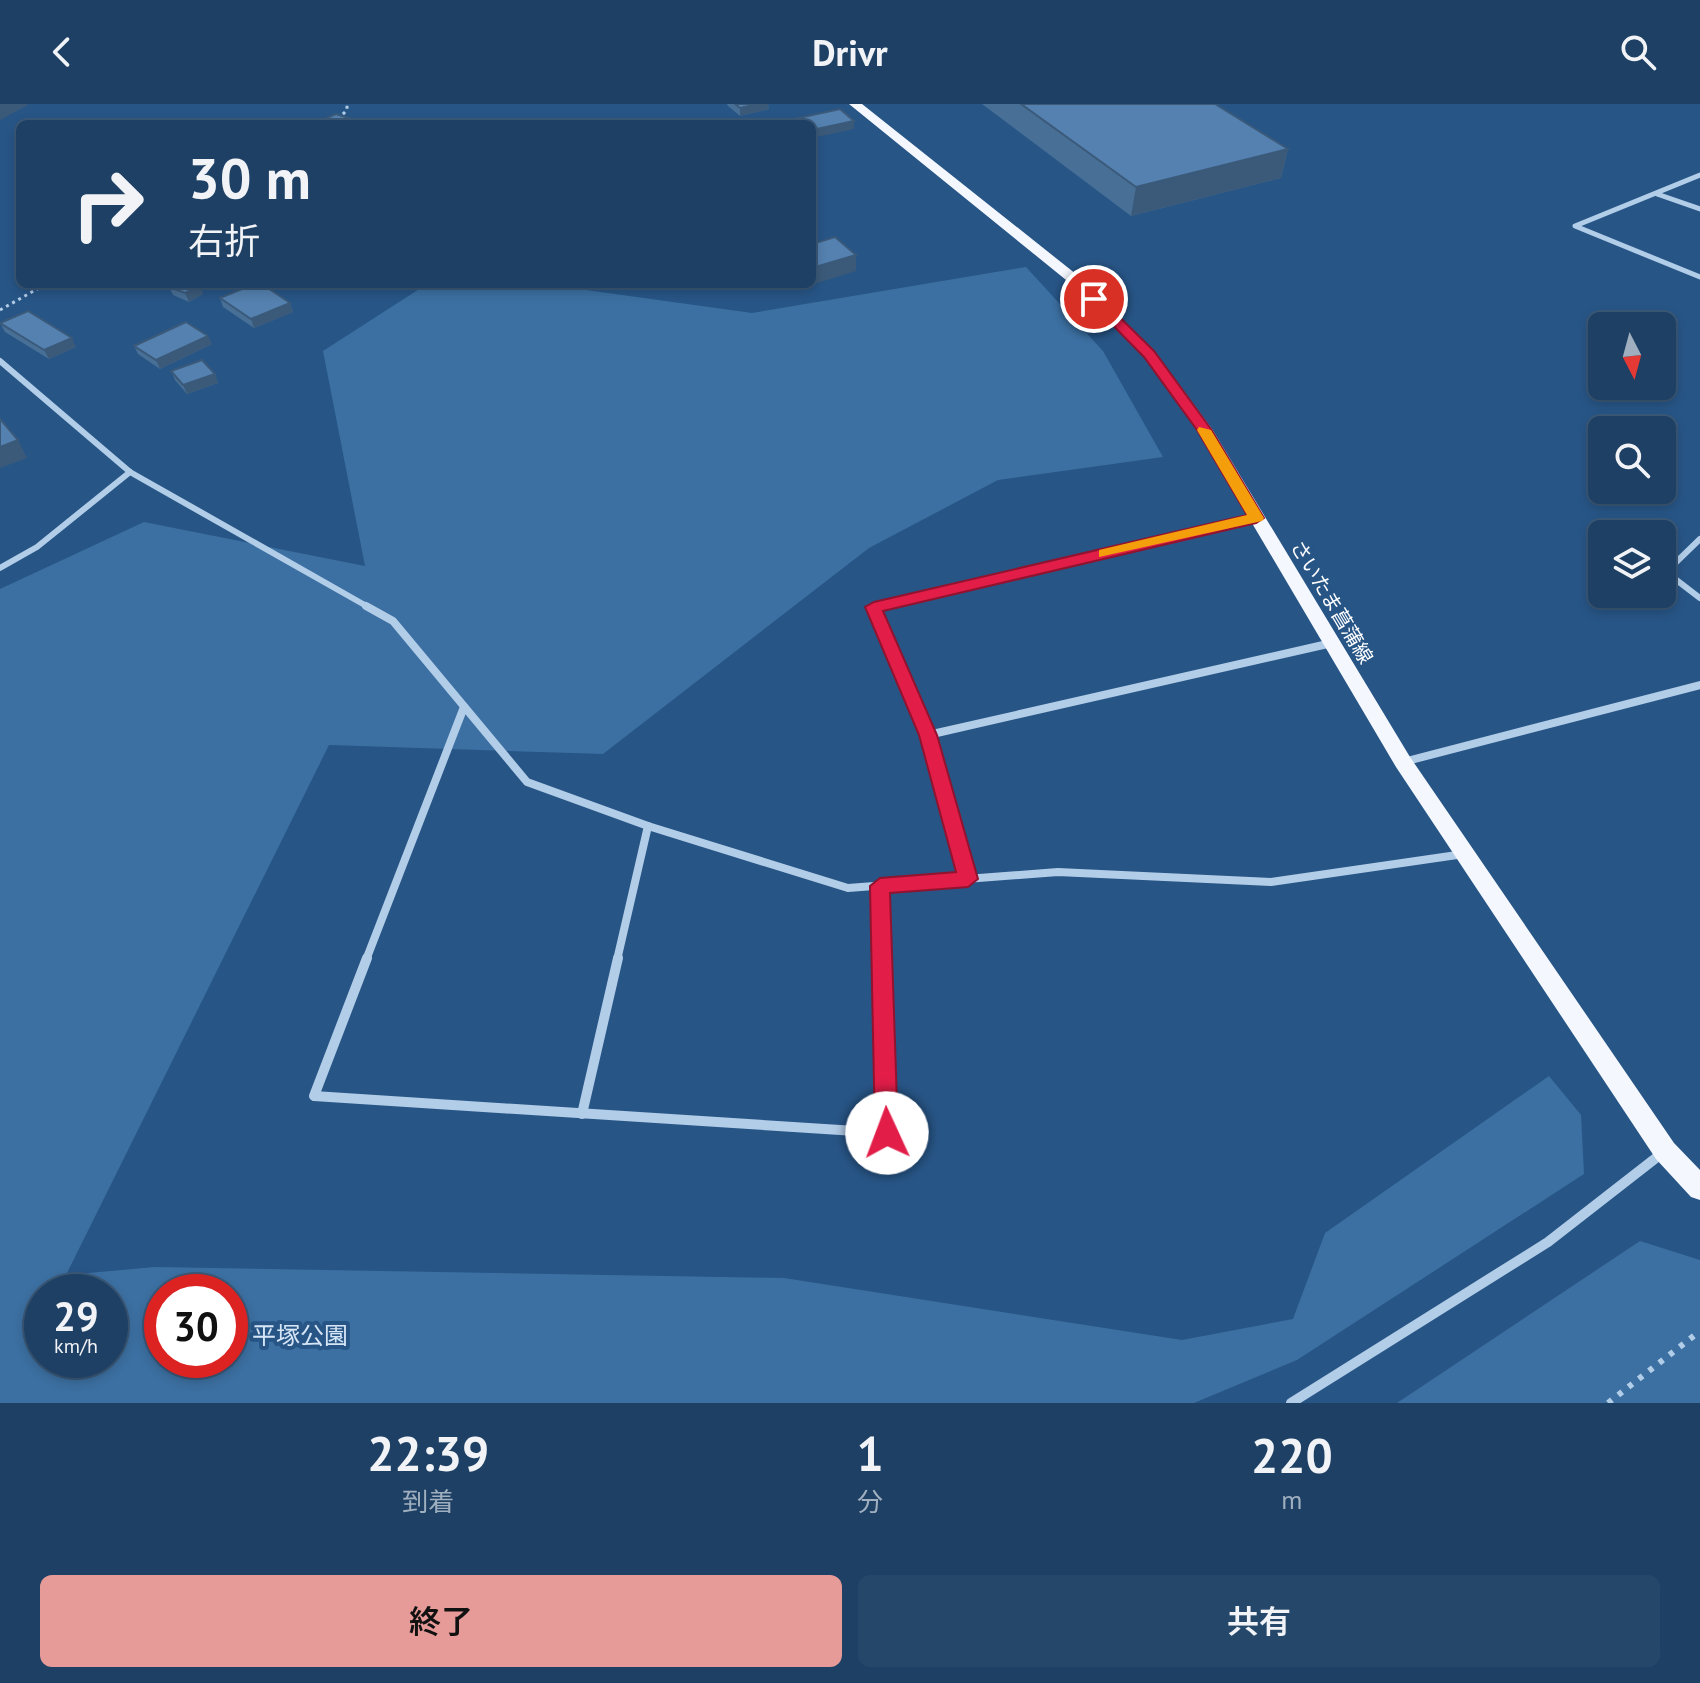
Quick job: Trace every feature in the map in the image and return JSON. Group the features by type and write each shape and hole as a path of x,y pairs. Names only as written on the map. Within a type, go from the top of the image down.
{"main road":[{"name":"さいたま菖蒲線","path":"855,104 1076,281 1149,354 1204,429 1403,762 1665,1151 1700,1188"}],"street":[{"path":"1700,175 1575,226 1700,277"},
{"path":"1657,194 1700,209"},
{"path":"0,361 130,472 393,621 527,782 648,826 848,888 1058,872 1271,882 1464,854"},
{"path":"0,568 37,547 130,472"},
{"path":"968,879 928,735 874,607 1256,518"},
{"path":"1700,539 1666,572 1700,598"},
{"path":"928,735 1332,643"},
{"path":"1403,762 1656,699 1700,685"},
{"path":"464,707 314,1096 887,1133 880,886"},
{"path":"582,1114 648,826"},
{"path":"1291,1403 1548,1242 1665,1151"}],"path":[{"path":"337,120 347,110 347,104"},
{"path":"0,310 39,288"},
{"path":"1608,1403 1700,1331"}],"green space":[{"name":"平塚公園","path":"1026,267 1103,351 1163,457 998,480 869,548 603,754 329,745 66,1274 24,1274 24,1378 128,1378 128,1274 77,1274 155,1267 784,1278 1182,1340 1293,1319 1325,1233 1549,1076 1581,1115 1584,1174 1297,1360 1194,1403 0,1403 0,589 144,522 365,566 323,351 421,288 572,288 752,313"},
{"path":"1640,1241 1700,1260 1700,1403 1397,1403"}],"building":[{"path":"735,104 757,104 740,108"},
{"path":"1021,104 1215,104 1288,149 1136,187"},
{"path":"840,109 854,121 816,129 816,120 794,119"},
{"path":"336,114 355,120 322,120"},
{"path":"835,237 856,255 816,267 816,243"},
{"path":"172,288 194,288 185,293"},
{"path":"244,288 268,288 290,303 251,319 220,298"},
{"path":"28,311 72,338 44,350 0,323"},
{"path":"186,322 208,336 156,360 134,346"},
{"path":"202,360 215,374 183,385 171,371"},
{"path":"0,419 18,440 0,447"}],"slow traffic":[{"path":"1105,553 1256,518 1204,430"}],"route":[{"path":"887,1133 880,886 968,879 928,735 874,607 1256,518 1204,429 1149,354 1094,299"}]}
